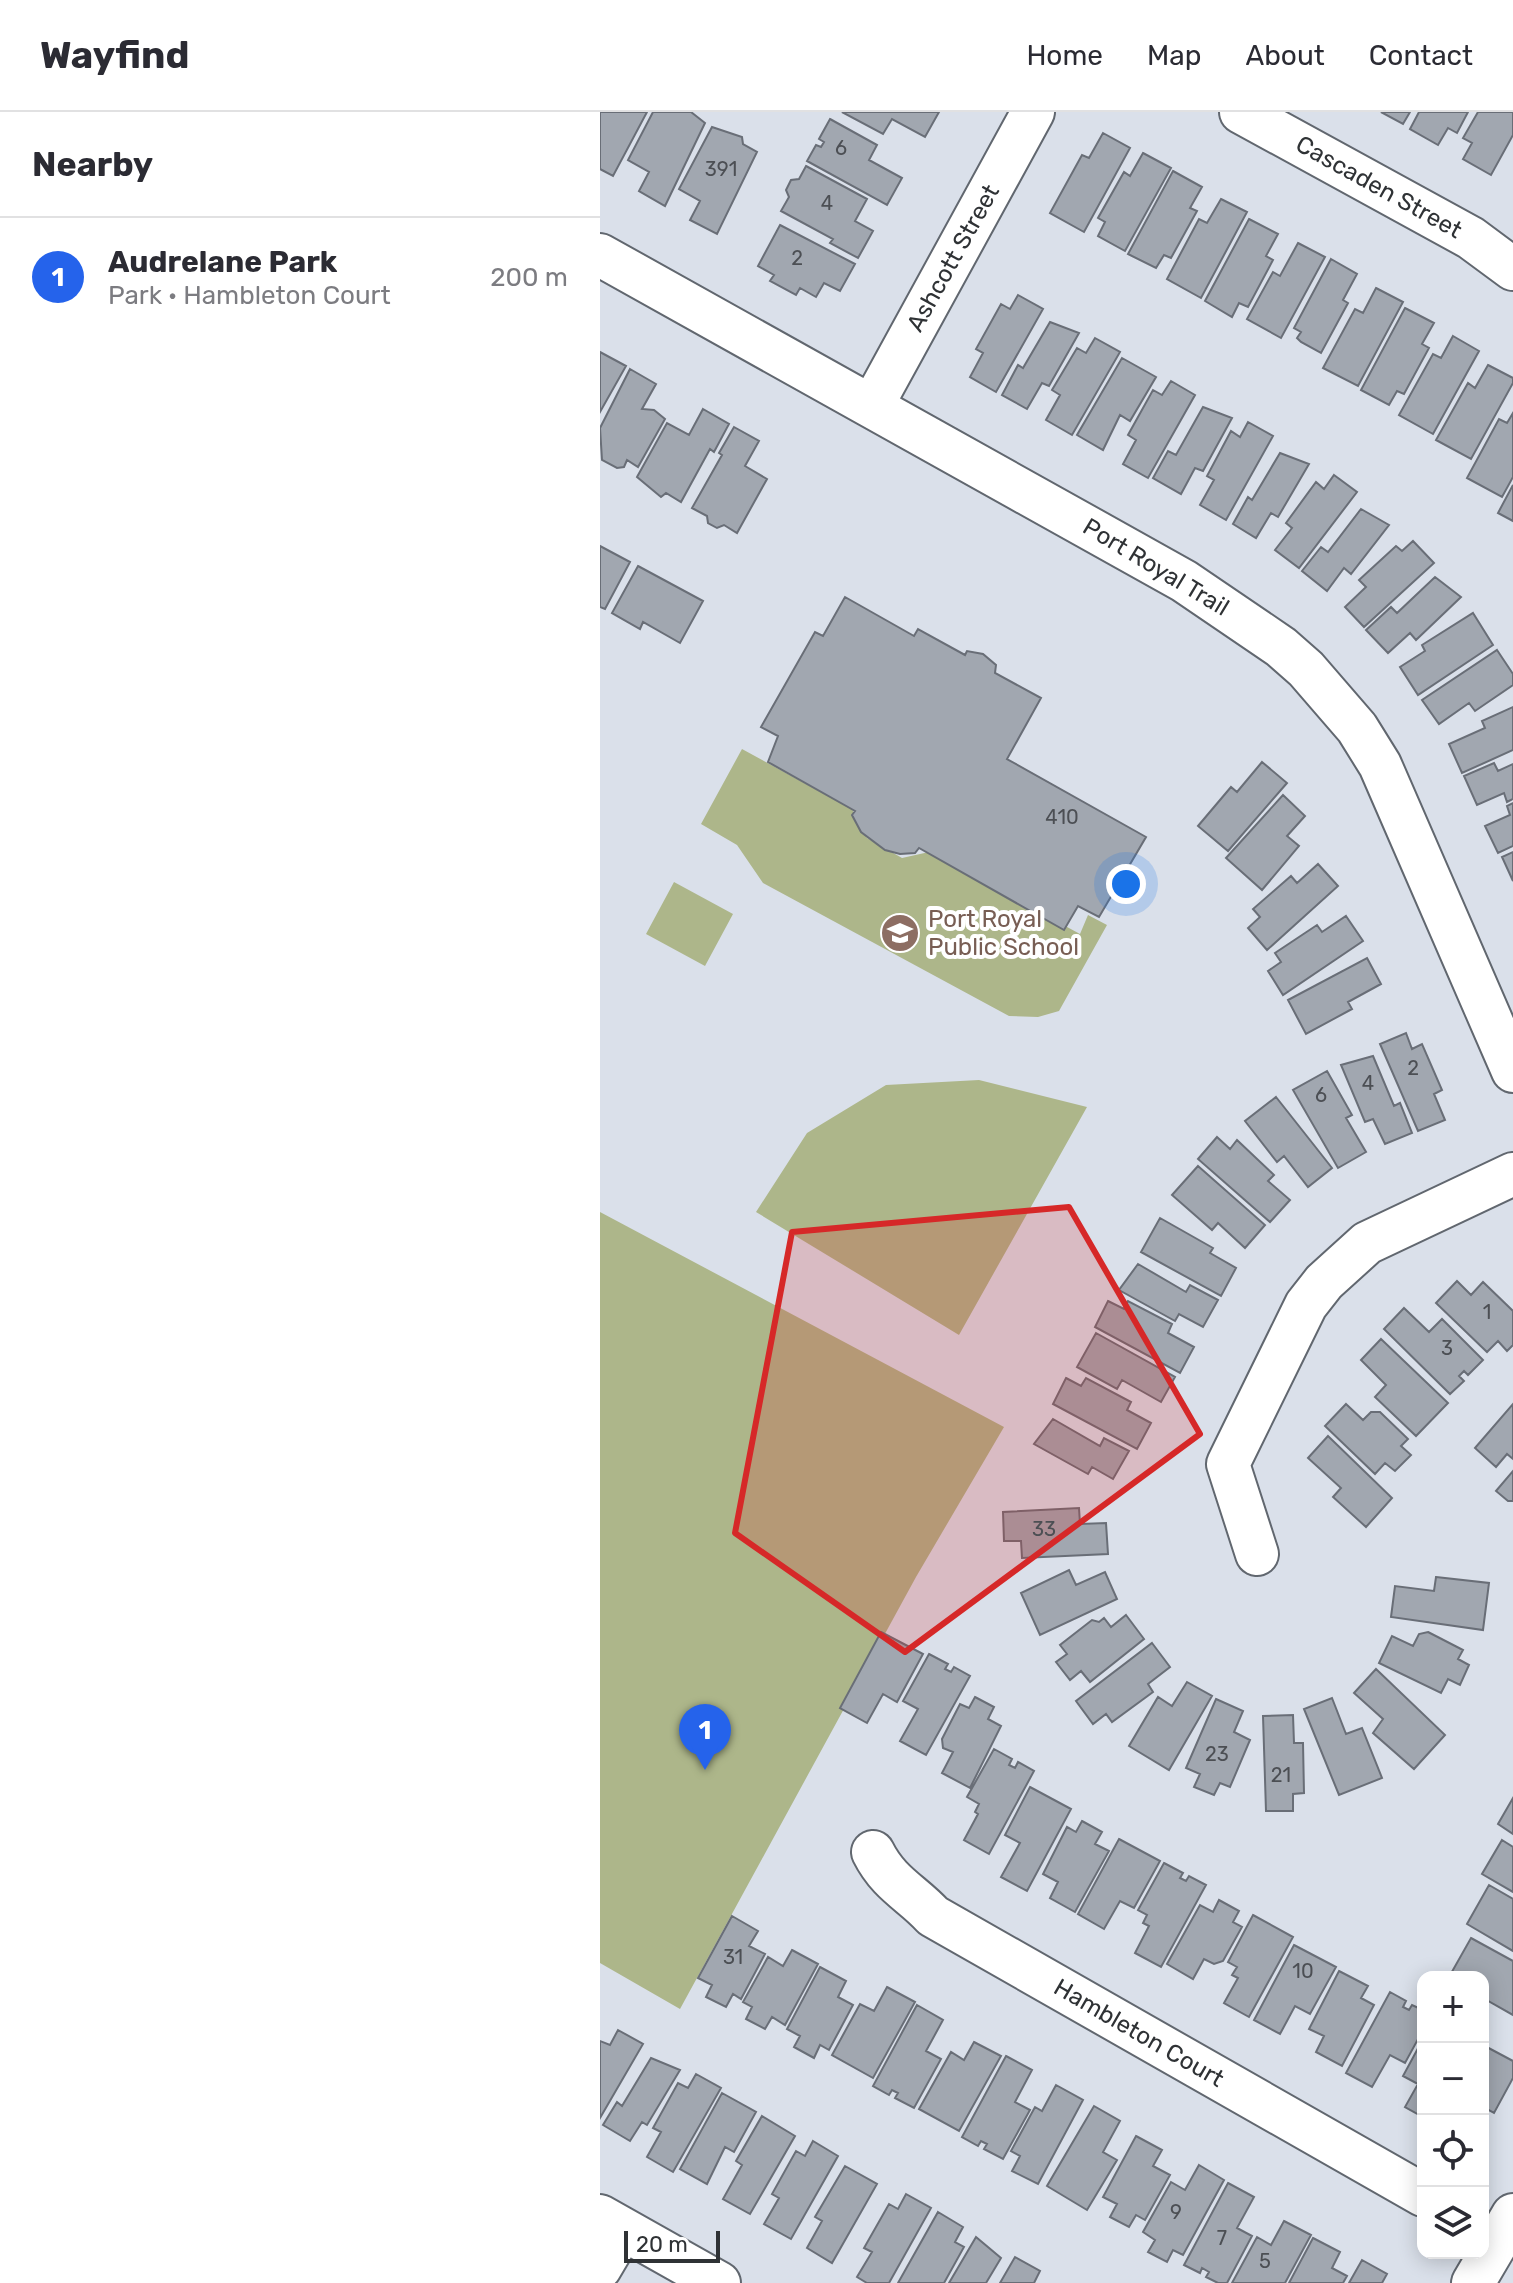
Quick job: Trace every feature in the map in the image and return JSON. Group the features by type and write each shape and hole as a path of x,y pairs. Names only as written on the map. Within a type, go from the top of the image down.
{"street":[{"name":"Ashcott Street","path":"873,404 1033,112"},
{"name":"Cascaden Street","path":"1241,112 1471,238 1513,269"},
{"name":"Port Royal Trail","path":"600,255 873,404 1184,581 1281,647 1322,685 1357,728 1380,765 1513,1071"},
{"path":"1257,1554 1228,1464 1306,1305 1324,1282 1367,1243 1513,1174"},
{"name":"Hambleton Court","path":"873,1852 880,1865 915,1903 933,1916 1417,2192"},
{"path":"600,2268 611,2222 719,2283"},
{"path":"1473,2283 1498,2227"}],"highlighted area":[{"path":"1069,1207 1200,1434 905,1652 735,1533 792,1232"}],"green space":[{"path":"742,749 852,809 867,838 902,858 929,852 1080,934 1088,915 1107,925 1059,1011 1038,1017 1009,1016 763,883 737,845 701,824"},
{"path":"674,882 733,914 705,966 646,934"},
{"path":"979,1080 1087,1107 959,1335 756,1212 807,1133 886,1085"},
{"path":"600,1212 1004,1427 916,1577 680,2009 600,1963"}],"building":[{"path":"600,112 647,112 613,176 600,169"},
{"path":"653,112 691,112 705,123 665,206 639,191 649,172 628,160"},
{"path":"842,112 939,112 925,137 892,119 883,134"},
{"path":"1381,112 1410,112 1403,124"},
{"path":"1419,112 1468,112 1457,133 1448,128 1438,145 1410,129"},
{"path":"1478,112 1513,112 1513,135 1491,175 1463,159 1472,143 1463,138"},
{"path":"830,119 877,145 869,160 902,178 887,205 807,161 816,145 821,147 824,142 819,139"},
{"path":"712,127 742,137 743,144 757,152 717,234 690,220 700,201 679,189"},
{"path":"1103,133 1130,148 1084,232 1050,213 1082,155 1089,158"},
{"path":"1143,153 1171,168 1125,251 1098,236 1105,222 1098,218 1124,172 1130,176"},
{"path":"806,166 867,199 855,221 873,231 858,258 830,243 833,239 781,211 789,197 786,190 791,180 799,179"},
{"path":"1173,171 1202,187 1190,208 1197,211 1171,258 1164,255 1156,268 1128,254"},
{"path":"1221,199 1247,212 1201,298 1167,279 1199,219 1207,223"},
{"path":"1249,219 1278,234 1266,256 1273,260 1248,307 1239,303 1232,317 1205,301"},
{"path":"780,225 855,264 840,291 824,283 816,297 800,288 796,295 770,281 774,275 758,266"},
{"path":"1298,243 1325,257 1281,338 1247,319 1273,272 1280,276"},
{"path":"1331,259 1357,274 1343,300 1348,303 1321,353 1301,342 1297,338 1301,332 1294,328"},
{"path":"1376,288 1403,302 1358,386 1323,368 1355,309 1363,313"},
{"path":"1018,295 1043,309 996,392 970,377 983,353 976,349 1001,304 1010,309"},
{"path":"1405,308 1434,323 1422,344 1429,348 1404,394 1397,391 1389,405 1361,390"},
{"path":"1050,322 1079,333 1049,386 1042,383 1027,409 1002,395 1018,365 1023,368"},
{"path":"1453,336 1479,351 1433,434 1399,415 1433,354 1441,358"},
{"path":"1095,338 1120,352 1072,435 1046,420 1060,395 1052,390 1077,348 1086,353"},
{"path":"600,352 626,366 600,412"},
{"path":"1122,358 1156,377 1130,421 1120,415 1103,450 1077,435"},
{"path":"1488,365 1513,378 1513,383 1471,459 1436,440 1468,383 1475,388"},
{"path":"630,369 656,384 642,409 654,410 665,419 638,467 627,460 624,467 617,468 602,460 600,428"},
{"path":"1171,381 1195,395 1148,478 1123,464 1136,440 1128,435 1153,390 1162,395"},
{"path":"1203,407 1232,418 1203,471 1195,468 1181,494 1153,478 1168,451 1176,455"},
{"path":"703,409 729,424 714,452 710,449 681,502 666,493 661,497 637,477 667,423 689,435"},
{"path":"1513,413 1513,477 1502,497 1467,478 1499,419 1507,423"},
{"path":"1248,422 1273,436 1226,520 1200,505 1214,480 1207,476 1231,431 1240,437"},
{"path":"734,427 759,441 745,466 767,479 737,533 724,525 717,528 708,523 707,516 692,508"},
{"path":"1280,453 1309,464 1278,517 1271,513 1256,538 1233,524 1248,497 1252,500"},
{"path":"1334,475 1357,492 1299,568 1275,550 1292,528 1286,523 1316,482 1324,489"},
{"path":"1513,485 1513,521 1498,513"},
{"path":"1361,509 1389,525 1351,574 1344,568 1327,591 1302,571 1321,547 1328,552"},
{"path":"1413,541 1434,563 1364,627 1345,607 1366,587 1359,580 1396,546 1402,551"},
{"path":"600,546 630,562 605,609 600,607"},
{"path":"638,566 703,601 680,643 643,622 640,629 612,613"},
{"path":"1435,577 1461,597 1416,640 1410,633 1388,653 1366,630 1391,607 1397,613"},
{"path":"845,597 914,636 918,629 965,655 967,651 983,654 996,665 995,673 1041,698 1007,759 1146,837 1099,917 1078,906 1064,930 919,848 915,853 900,854 885,850 861,832 852,815 855,811 768,762 778,736 761,727 815,632 823,636"},
{"path":"1473,613 1493,645 1418,695 1400,667 1425,651 1422,645"},
{"path":"1497,650 1513,674 1513,685 1475,711 1469,703 1439,724 1422,700"},
{"path":"1513,707 1513,750 1462,773 1449,744 1485,728 1482,721"},
{"path":"1262,762 1287,783 1228,851 1198,826 1231,787 1237,792"},
{"path":"1494,763 1498,771 1513,764 1513,799 1507,802 1504,793 1477,805 1464,776"},
{"path":"1283,795 1305,816 1287,836 1299,846 1262,890 1226,858"},
{"path":"1513,803 1513,846 1498,853 1485,826 1510,815 1507,806"},
{"path":"1513,852 1513,881 1502,857"},
{"path":"1318,864 1338,886 1267,950 1248,928 1260,917 1253,909 1291,876 1297,883"},
{"path":"1346,916 1363,941 1283,995 1268,971 1281,962 1275,953 1317,925 1322,932"},
{"path":"1367,958 1381,984 1348,1002 1352,1009 1306,1034 1288,1000"},
{"path":"1406,1033 1412,1049 1422,1044 1442,1090 1434,1094 1445,1120 1418,1131 1380,1044"},
{"path":"1373,1056 1394,1106 1400,1103 1412,1133 1385,1144 1373,1119 1365,1122 1341,1065"},
{"path":"1327,1071 1352,1115 1346,1118 1366,1152 1338,1168 1293,1090"},
{"path":"1276,1097 1332,1168 1308,1187 1284,1156 1277,1162 1245,1121"},
{"path":"1217,1137 1230,1149 1237,1140 1274,1175 1268,1181 1290,1200 1270,1222 1198,1159"},
{"path":"1198,1166 1265,1225 1245,1248 1218,1223 1212,1230 1172,1195"},
{"path":"1160,1218 1213,1248 1210,1253 1236,1268 1221,1296 1141,1252"},
{"path":"1138,1264 1186,1292 1190,1285 1218,1300 1203,1327 1179,1314 1175,1321 1119,1290"},
{"path":"1457,1281 1471,1295 1483,1282 1513,1311 1513,1345 1507,1351 1498,1341 1487,1352 1436,1303"},
{"path":"1108,1301 1124,1309 1128,1301 1172,1324 1168,1333 1194,1347 1180,1373 1095,1327"},
{"path":"1404,1308 1429,1332 1442,1319 1483,1360 1468,1375 1464,1371 1459,1376 1464,1381 1450,1394 1384,1329"},
{"path":"1096,1333 1175,1377 1161,1402 1122,1380 1117,1389 1077,1367"},
{"path":"1381,1339 1448,1403 1416,1436 1375,1397 1386,1385 1361,1360"},
{"path":"1066,1378 1081,1386 1086,1378 1131,1402 1127,1410 1151,1423 1137,1449 1053,1404"},
{"path":"1346,1404 1363,1420 1371,1412 1380,1412 1408,1439 1401,1446 1411,1455 1395,1471 1385,1463 1375,1474 1325,1426"},
{"path":"1513,1404 1513,1459 1507,1454 1496,1467 1475,1448"},
{"path":"1053,1419 1100,1446 1104,1438 1129,1451 1113,1479 1092,1467 1088,1474 1034,1444"},
{"path":"1328,1436 1392,1498 1366,1527 1333,1497 1341,1488 1308,1458"},
{"path":"1513,1471 1513,1501 1508,1501 1496,1491"},
{"path":"1079,1508 1080,1524 1106,1523 1108,1554 1022,1558 1021,1541 1004,1541 1003,1512"},
{"path":"1069,1570 1076,1585 1105,1572 1117,1599 1040,1635 1021,1593"},
{"path":"1436,1577 1489,1583 1483,1630 1391,1617 1395,1586 1434,1591"},
{"path":"1126,1615 1144,1639 1090,1682 1081,1671 1070,1680 1056,1662 1067,1654 1060,1645 1092,1620 1099,1622 1104,1618 1111,1627"},
{"path":"881,1632 923,1654 897,1702 883,1694 867,1723 840,1708"},
{"path":"1428,1632 1463,1650 1458,1659 1469,1665 1460,1685 1448,1679 1441,1693 1379,1663 1392,1636 1413,1646 1419,1634"},
{"path":"1152,1643 1170,1667 1148,1684 1153,1692 1112,1722 1106,1714 1093,1724 1076,1701"},
{"path":"929,1654 948,1664 945,1669 951,1672 954,1667 970,1676 926,1755 900,1741 918,1709 903,1701"},
{"path":"1376,1669 1445,1735 1414,1769 1373,1733 1383,1719 1354,1693"},
{"path":"1187,1682 1212,1696 1169,1770 1129,1746 1158,1697 1172,1706"},
{"path":"975,1697 994,1707 988,1719 1001,1726 970,1788 942,1773 953,1752 943,1748 942,1739 960,1704 969,1708"},
{"path":"1332,1698 1346,1734 1362,1728 1382,1778 1339,1795 1304,1709"},
{"path":"1216,1699 1243,1711 1234,1732 1250,1740 1230,1787 1220,1783 1214,1795 1194,1787 1200,1774 1186,1768"},
{"path":"1293,1715 1294,1743 1303,1743 1304,1793 1293,1794 1293,1811 1266,1811 1263,1716"},
{"path":"994,1749 1012,1759 1009,1765 1015,1768 1018,1762 1034,1771 989,1854 964,1840 978,1814 975,1812 979,1804 967,1797"},
{"path":"1030,1787 1071,1809 1027,1891 1001,1877 1020,1843 1005,1835"},
{"path":"1513,1798 1513,1834 1498,1824"},
{"path":"1082,1821 1102,1832 1095,1844 1109,1851 1075,1912 1050,1898 1058,1882 1043,1874 1067,1827 1076,1832"},
{"path":"1119,1839 1160,1861 1134,1908 1120,1901 1104,1929 1078,1914"},
{"path":"1502,1840 1513,1847 1513,1892 1482,1874"},
{"path":"1164,1863 1183,1873 1180,1878 1186,1881 1189,1876 1206,1885 1161,1967 1135,1953 1149,1926 1143,1923 1147,1915 1138,1910"},
{"path":"1489,1885 1513,1899 1513,1951 1467,1924"},
{"path":"1219,1900 1239,1911 1233,1922 1242,1927 1223,1961 1214,1964 1204,1959 1193,1979 1167,1964 1200,1905 1213,1912"},
{"path":"1253,1915 1293,1937 1249,2017 1224,2003 1238,1978 1232,1975 1237,1967 1228,1962"},
{"path":"732,1916 758,1931 749,1946 765,1954 741,1999 733,1994 726,2007 706,1997 712,1985 698,1978"},
{"path":"1471,1938 1513,1961 1513,2015 1489,2001 1489,1971 1452,1971"},
{"path":"1294,1945 1336,1967 1310,2014 1295,2006 1280,2034 1254,2020"},
{"path":"792,1950 818,1964 785,2025 772,2017 765,2029 746,2019 752,2007 743,2002 768,1957 783,1966"},
{"path":"820,1967 846,1981 838,1997 853,2005 829,2050 820,2045 814,2058 794,2047 800,2036 787,2029"},
{"path":"1339,1971 1368,1986 1361,1998 1374,2005 1342,2066 1316,2052 1324,2036 1309,2029"},
{"path":"887,1987 915,2002 873,2078 832,2055 860,2004 874,2011"},
{"path":"1390,1992 1406,2001 1403,2007 1409,2010 1412,2005 1417,2007 1417,2041 1405,2063 1390,2055 1372,2087 1346,2073"},
{"path":"917,2005 943,2020 926,2051 941,2059 914,2108 895,2098 898,2093 892,2090 889,2095 873,2086"},
{"path":"618,2030 643,2044 600,2118 600,2041 610,2045"},
{"path":"974,2042 1001,2056 959,2131 919,2109 951,2052 964,2060"},
{"path":"1489,2048 1513,2061 1513,2078 1494,2113 1489,2110"},
{"path":"1417,2050 1417,2083 1403,2076"},
{"path":"1006,2056 1032,2070 1015,2102 1030,2110 1003,2159 984,2149 987,2144 981,2141 978,2146 962,2137"},
{"path":"651,2058 680,2070 647,2125 642,2122 630,2141 603,2125 617,2102 622,2106"},
{"path":"696,2074 721,2088 673,2172 647,2157 661,2132 653,2128 678,2083 688,2088"},
{"path":"1056,2085 1083,2100 1038,2184 1012,2171 1020,2156 1011,2151 1035,2107 1042,2111"},
{"path":"1417,2086 1417,2114 1405,2107"},
{"path":"722,2093 756,2112 734,2152 725,2147 707,2184 680,2169"},
{"path":"1094,2106 1120,2121 1103,2152 1117,2160 1087,2210 1047,2186"},
{"path":"762,2116 795,2136 750,2214 723,2199 742,2165 736,2161"},
{"path":"1136,2136 1162,2150 1153,2166 1170,2175 1145,2220 1136,2215 1129,2227 1110,2217 1117,2204 1103,2197"},
{"path":"813,2141 838,2156 791,2239 764,2224 779,2198 772,2194 796,2151 805,2156"},
{"path":"1199,2165 1224,2180 1183,2255 1173,2250 1167,2262 1148,2252 1155,2240 1143,2232 1171,2182 1185,2190"},
{"path":"845,2166 877,2184 832,2263 807,2248 822,2221 815,2217"},
{"path":"1228,2183 1254,2197 1237,2228 1252,2236 1227,2283 1218,2283 1206,2277 1209,2272 1202,2268 1200,2273 1184,2265"},
{"path":"906,2194 931,2208 889,2283 867,2283 857,2277 872,2252 864,2248 889,2204 898,2209"},
{"path":"938,2212 963,2227 955,2242 964,2247 944,2283 898,2283"},
{"path":"1284,2221 1311,2235 1285,2283 1232,2283 1257,2237 1271,2245"},
{"path":"976,2237 1001,2258 986,2283 949,2283"},
{"path":"1313,2238 1340,2252 1332,2268 1347,2276 1343,2283 1289,2283"},
{"path":"1015,2257 1040,2271 1034,2283 1000,2283"},
{"path":"1362,2260 1387,2274 1382,2283 1349,2283"}],"place":[{"name":"Port Royal Public School","path":"900,933"},
{"name":"Audrelane Park","path":"705,1770"}]}
